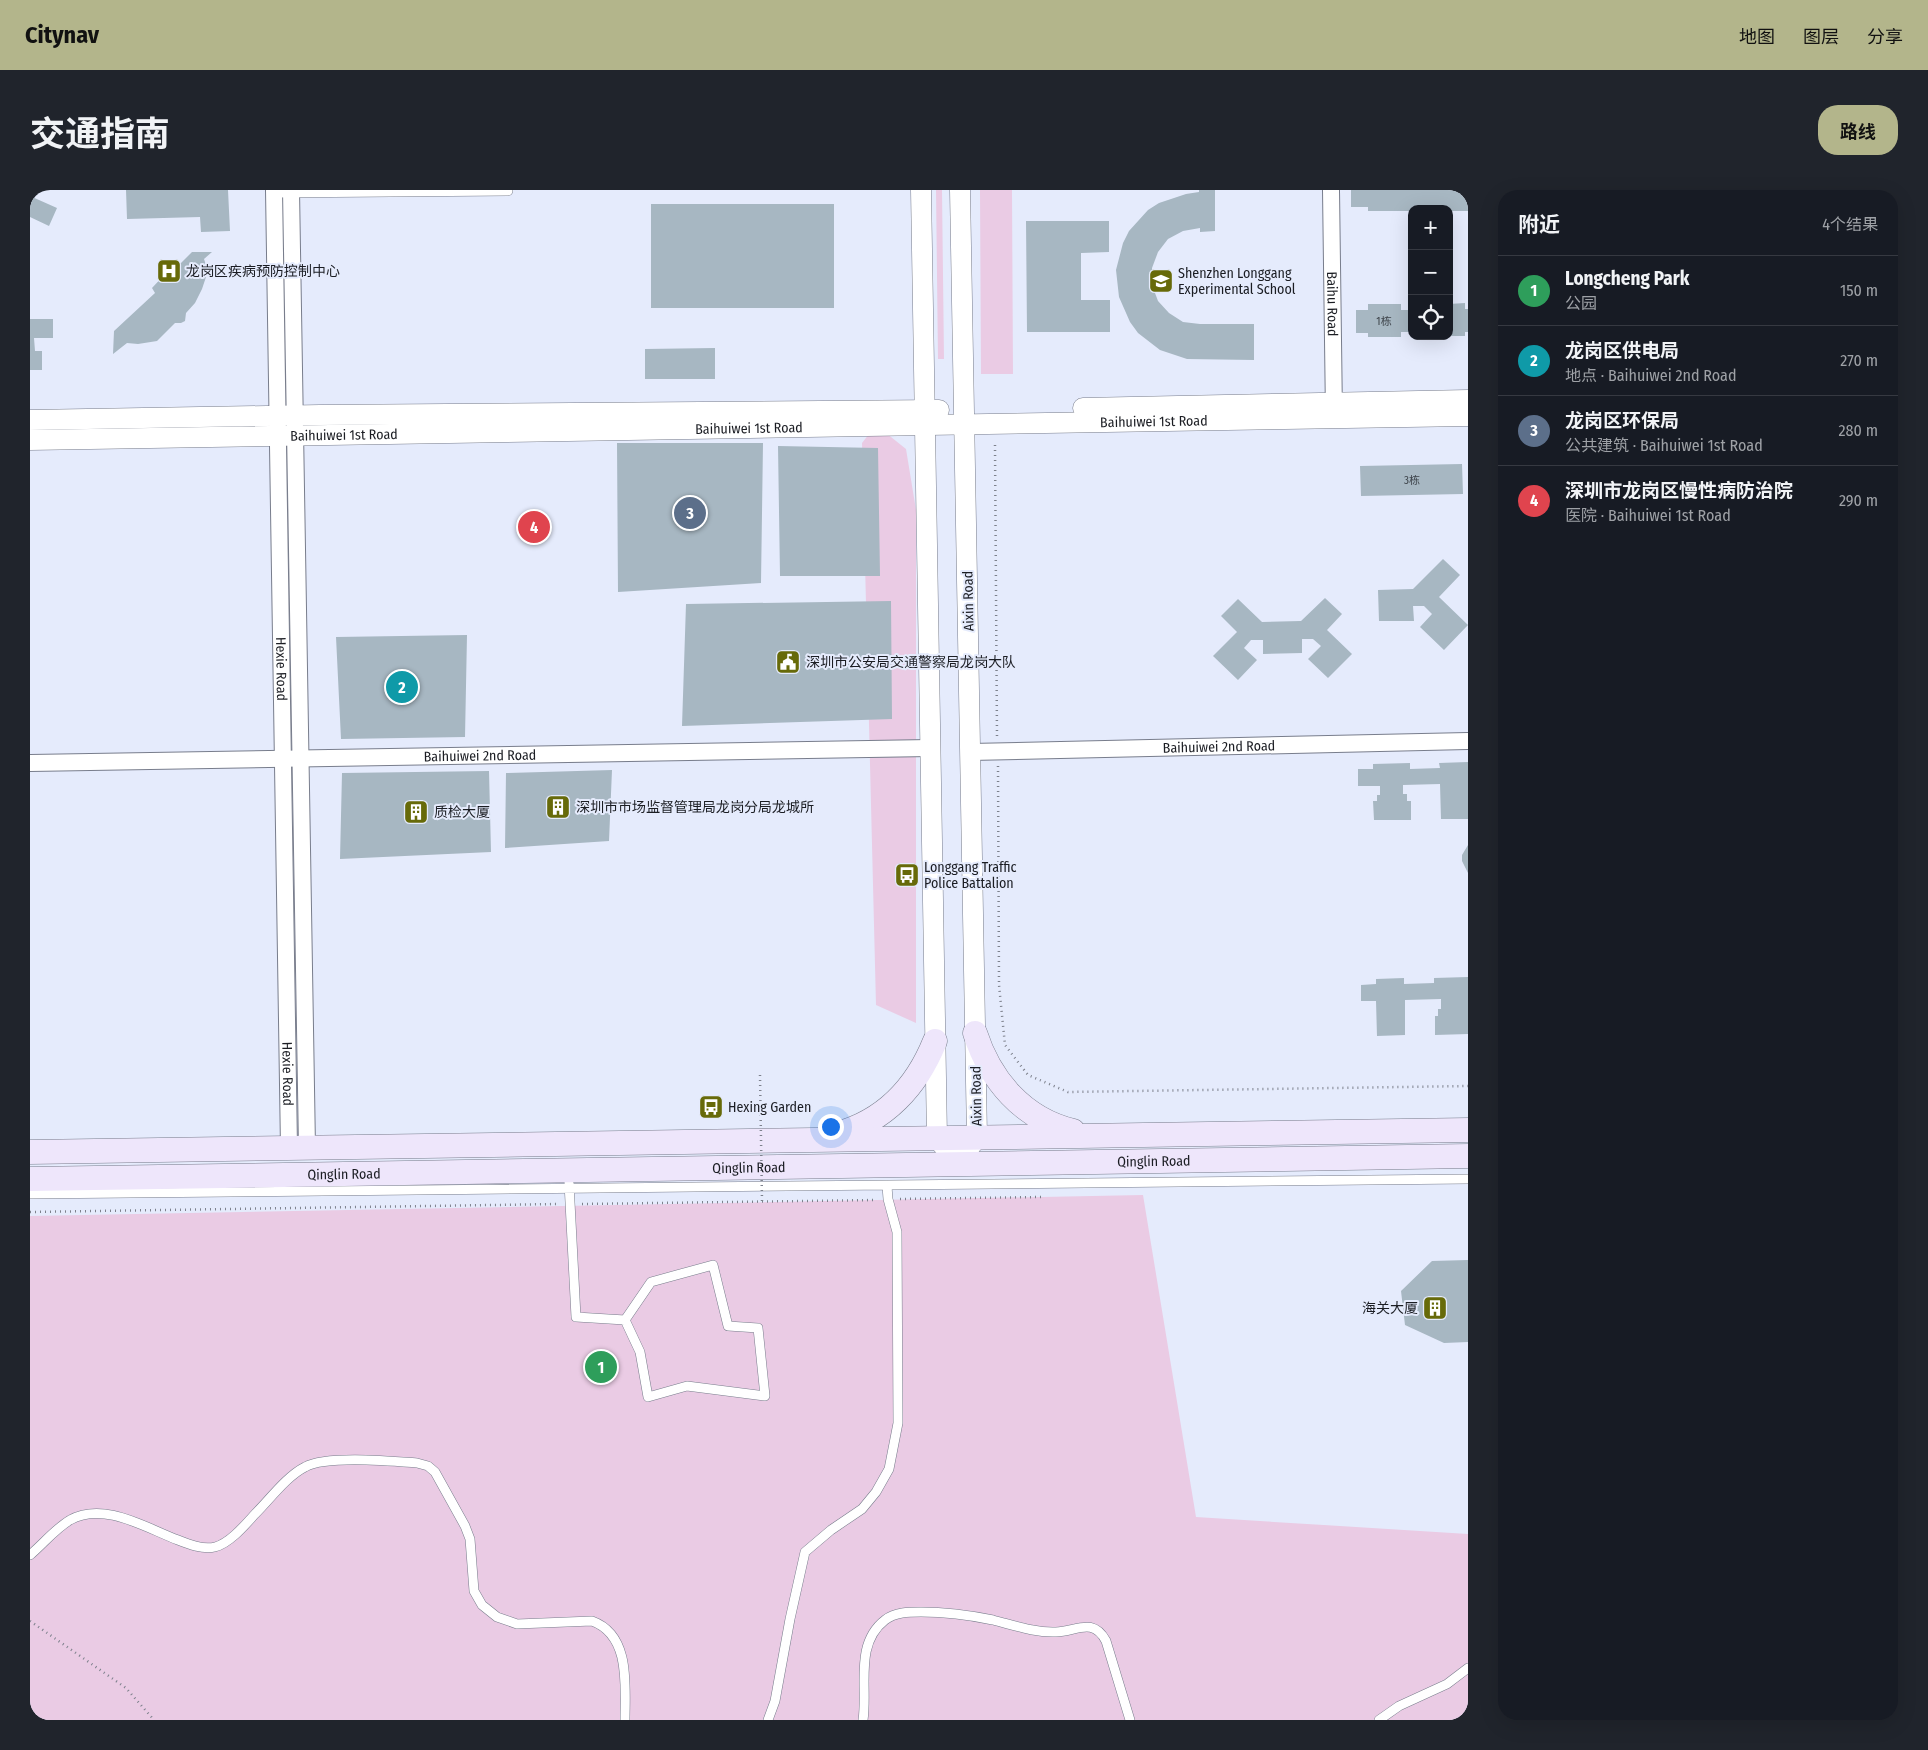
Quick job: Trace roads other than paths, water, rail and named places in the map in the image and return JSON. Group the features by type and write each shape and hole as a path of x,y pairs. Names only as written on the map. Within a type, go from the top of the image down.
{"main road":[{"path":"975,1033 982,1054 993,1073 1009,1094 1029,1113 1057,1127 1091,1136"},
{"path":"814,1140 850,1130 877,1117 892,1105 913,1083 927,1062 935,1041"},
{"name":"Qinglin Road","path":"30,1152 1468,1130"},
{"name":"Qinglin Road","path":"30,1179 569,1179 958,1164 1468,1156"}],"street":[{"path":"921,190 937,1138 958,1164"},
{"name":"Aixin Road","path":"958,1164 977,1138 960,190"},
{"name":"Baihu Road","path":"1330,190 1334,410"},
{"name":"Hexie Road","path":"282,192 286,416 283,759 298,1148"},
{"name":"Baihuiwei 1st Road","path":"30,420 286,416 964,417 1334,410 1468,400"},
{"name":"Baihuiwei 1st Road","path":"1334,410 1468,416"},
{"name":"Baihuiwei 1st Road","path":"30,440 286,436 925,417"},
{"name":"Hexie Road","path":"286,436 300,758 298,1148"},
{"name":"Baihuiwei 2nd Road","path":"970,752 1468,741"},
{"name":"Baihuiwei 2nd Road","path":"30,763 930,748"}],"lane":[{"path":"282,192 508,191"},
{"path":"569,1179 576,1317 625,1320"},
{"path":"30,1194 569,1179 886,1186 1468,1179"},
{"path":"768,1720 775,1700 805,1552 831,1530 862,1509 876,1492 889,1469 895,1445 898,1423 897,1232 886,1186"},
{"path":"713,1265 728,1326 758,1328 765,1396 687,1386 648,1397 640,1352 625,1320 651,1282 713,1265"},
{"path":"30,1556 69,1521 92,1514 114,1516 188,1544 214,1547 229,1538 245,1524 294,1474 313,1463 335,1460 417,1463 428,1466 435,1472 465,1526 472,1546 474,1591 482,1605 496,1617 517,1624 592,1621 599,1624 614,1637 620,1648 623,1660 625,1720"},
{"path":"863,1720 865,1698 864,1662 870,1640 878,1628 891,1616 915,1612 963,1615 1042,1632 1060,1632 1087,1627 1096,1628 1106,1641 1130,1720"},
{"path":"1379,1720 1399,1706 1447,1684 1468,1668"}],"place":[{"name":"龙岗区疾病预防控制中心","path":"169,271"},
{"name":"Shenzhen Longgang Experimental School","path":"1161,281"},
{"name":"龙岗区环保局","path":"690,513"},
{"name":"深圳市龙岗区慢性病防治院","path":"534,527"},
{"name":"深圳市公安局交通警察局龙岗大队","path":"788,662"},
{"name":"龙岗区供电局","path":"402,687"},
{"name":"深圳市市场监督管理局龙岗分局龙城所","path":"558,807"},
{"name":"质检大厦","path":"416,812"},
{"name":"Longgang Traffic Police Battalion","path":"907,875"},
{"name":"Hexing Garden","path":"711,1107"},
{"name":"海关大厦","path":"1435,1308"},
{"name":"Longcheng Park","path":"601,1367"}]}
